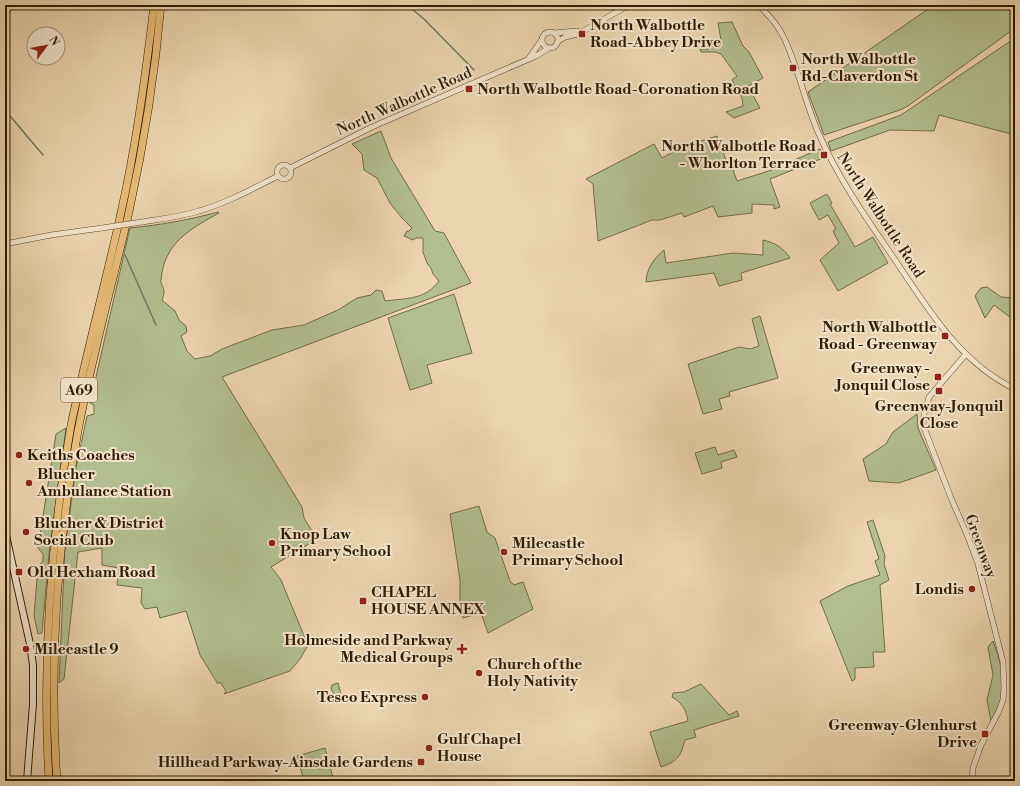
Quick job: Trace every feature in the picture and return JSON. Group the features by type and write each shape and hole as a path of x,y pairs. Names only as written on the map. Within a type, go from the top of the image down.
{"highway":[{"name":"A69","path":"49,781 46,715 48,628 54,550 62,482 72,422 122,209 140,119 154,5"},
{"name":"A69","path":"57,781 54,666 58,589 64,521 78,430 128,217 138,165 153,78 161,5"}],"main road":[{"path":"5,531 29,638 33,665 33,704 27,781"}],"street":[{"name":"North Walbottle Road","path":"290,168 372,127 536,56 549,48 554,47 557,42 565,37 580,32 629,5"},
{"name":"North Walbottle Road","path":"758,5 769,15 784,38 817,130 827,154 841,179 945,332 966,354 989,373 1015,389"},
{"name":"North Walbottle Road","path":"529,58 546,32 580,32"},
{"path":"554,33 557,37 557,42"},
{"path":"541,41 544,46 549,48"},
{"name":"North Walbottle Road","path":"286,165 290,168 291,174 288,178 282,179 278,176 276,171 279,166 286,165"},
{"name":"North Walbottle Road","path":"5,244 50,235 171,218 198,211 237,196 278,176"},
{"name":"Greenway","path":"966,354 929,397 924,414 923,425 978,564 1003,662 1003,700 1000,711 981,745 973,768 972,781"}],"green space":[{"path":"934,5 1015,5 1015,28 908,106 824,135 808,92"},
{"path":"732,22 743,46 749,52 763,78 748,86 760,108 734,118 726,112 743,106 742,98 732,80 737,76 721,54 715,52 701,52 700,49 708,49 721,40 718,23"},
{"path":"1015,38 1015,135 939,115 934,131 890,130 831,151 828,142 901,115"},
{"path":"381,131 391,158 435,231 444,233 471,283 222,377 302,507 304,518 317,539 271,567 281,580 307,643 305,645 308,645 300,659 290,671 224,694 226,691 220,682 218,684 200,655 186,611 160,618 157,607 145,609 141,603 142,588 117,585 119,568 102,565 102,548 78,552 64,679 59,683 65,548 76,468 87,416 94,414 94,405 90,403 130,228 163,224 219,213 189,231 180,239 167,256 163,267 161,283 164,291 162,300 175,311 179,320 186,326 187,332 181,336 187,351 195,359 210,356 222,349 272,330 304,325 338,310 357,298 371,295 376,290 382,291 385,301 422,295 428,292 439,281 427,263 423,252 423,238 416,238 413,240 404,236 407,231 412,228 390,203 377,178 364,170 362,154 352,144"},
{"path":"717,136 728,165 731,164 737,181 791,164 794,160 820,149 823,158 770,179 780,207 774,209 774,205 752,204 752,213 718,217 713,206 684,217 682,213 660,220 652,220 598,241 593,184 586,179 654,144 662,158 685,146"},
{"path":"827,194 832,203 830,204 855,247 873,237 888,263 838,291 820,260 839,243 833,231 836,229 828,215 819,220 810,203"},
{"path":"763,240 779,246 790,258 741,273 742,280 719,286 714,273 646,282 646,277 652,264 657,256 664,250 666,263 733,253 763,255"},
{"path":"987,287 1001,297 1015,298 1015,321 994,305 985,318 975,296 981,288"},
{"path":"454,294 472,353 427,365 432,383 410,390 388,318"},
{"path":"760,316 778,378 729,392 730,396 719,399 722,409 703,414 688,364 739,347 750,349 759,346 752,319"},
{"path":"917,414 918,428 936,470 899,483 869,481 863,459 886,444 893,432"},
{"path":"66,428 49,554 42,633 38,634 34,616 38,566 43,561 43,554 38,548 56,434"},
{"path":"715,447 718,455 734,450 737,457 721,462 722,468 702,474 695,453"},
{"path":"479,506 487,532 495,538 510,581 514,585 523,582 533,609 488,633 481,613 463,618 460,610 460,580 450,514"},
{"path":"873,520 885,556 884,564 889,580 880,585 885,652 873,652 874,667 855,668 855,679 852,681 820,601 848,586 880,575 875,561 879,559 867,522"},
{"path":"993,641 1000,663 1002,694 999,705 991,722 987,700 993,675 988,647"},
{"path":"338,683 342,699 338,700 331,688 332,685"},
{"path":"701,684 729,715 737,711 739,716 694,730 696,737 685,740 678,758 661,767 650,732 688,721 683,707 672,697 673,693 684,692"},
{"path":"325,748 334,781 304,781 297,756"}],"waterway":[{"path":"407,5 424,19 474,70"},
{"path":"5,110 43,155"},
{"path":"125,255 156,325"}],"place":[{"name":"North Walbottle Road-Abbey Drive","path":"582,34"},
{"name":"North Walbottle Rd-Claverdon St","path":"793,68"},
{"name":"North Walbottle Road-Coronation Road","path":"469,89"},
{"name":"North Walbottle Road - Whorlton Terrace","path":"824,155"},
{"name":"North Walbottle Road - Greenway","path":"945,336"},
{"name":"Greenway - Jonquil Close","path":"938,377"},
{"name":"Greenway-Jonquil Close","path":"939,391"},
{"name":"Keiths Coaches","path":"19,455"},
{"name":"Blucher Ambulance Station","path":"29,483"},
{"name":"Blucher & District Social Club","path":"26,532"},
{"name":"Knop Law Primary School","path":"272,543"},
{"name":"Milecastle Primary School","path":"504,552"},
{"name":"Old Hexham Road","path":"19,572"},
{"name":"Londis","path":"972,589"},
{"name":"CHAPEL HOUSE ANNEX","path":"363,601"},
{"name":"Milecastle 9","path":"26,649"},
{"name":"Holmeside and Parkway Medical Groups","path":"462,649"},
{"name":"Church of the Holy Nativity","path":"479,673"},
{"name":"Tesco Express","path":"425,697"},
{"name":"Greenway-Glenhurst Drive","path":"985,734"},
{"name":"Gulf Chapel House","path":"429,748"},
{"name":"Hillhead Parkway-Ainsdale Gardens","path":"421,762"}]}
